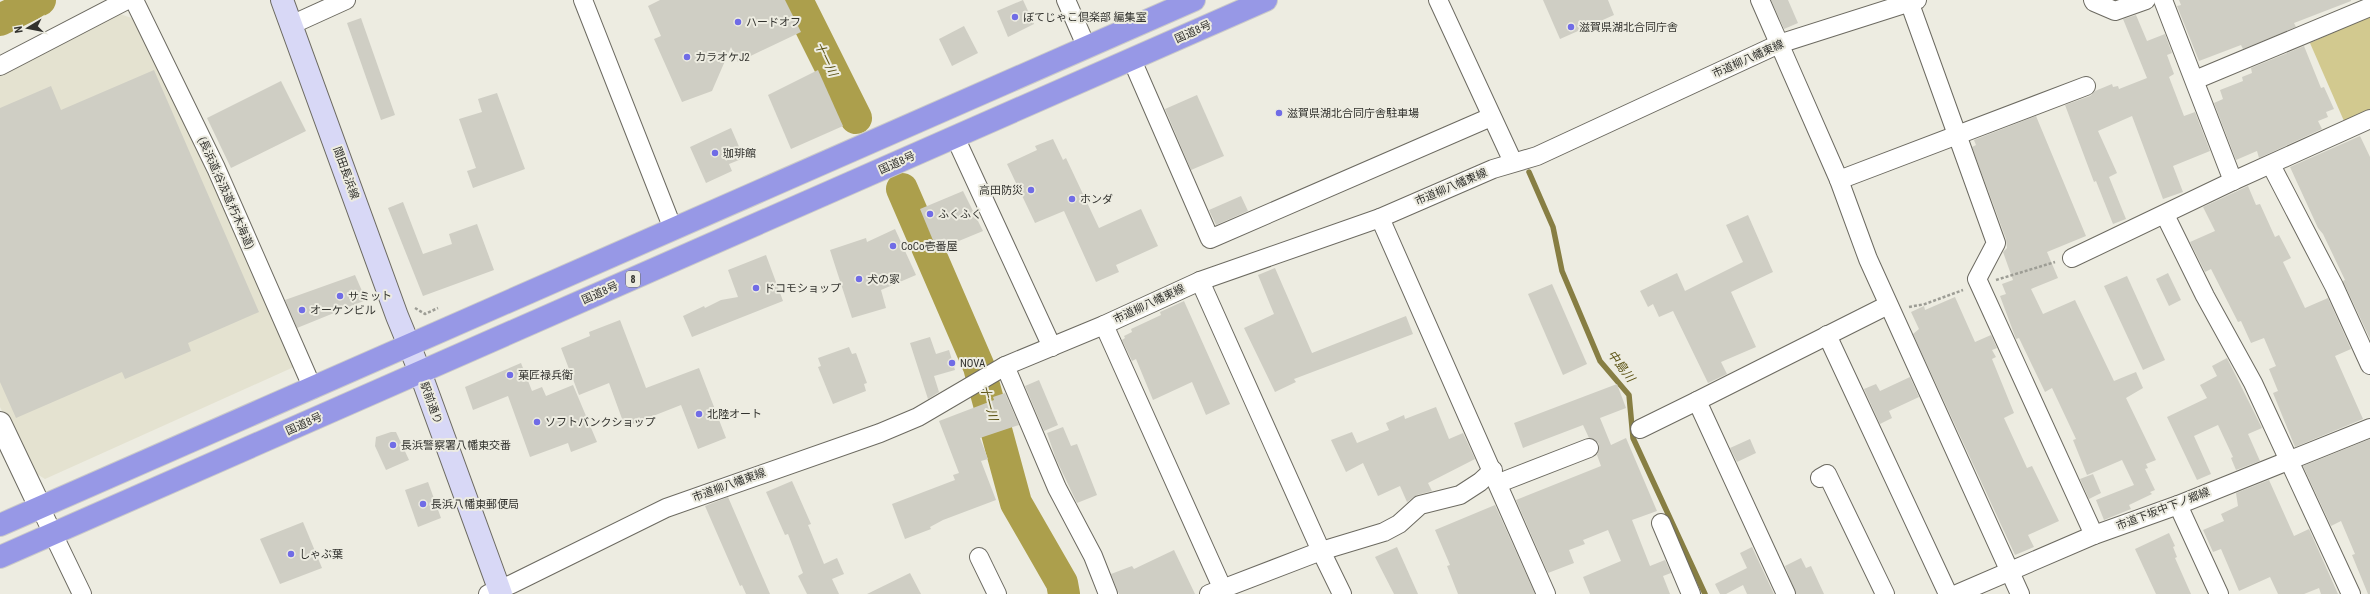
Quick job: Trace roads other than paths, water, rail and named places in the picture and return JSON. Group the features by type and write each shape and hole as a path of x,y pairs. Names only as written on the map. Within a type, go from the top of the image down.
{"highway":[{"path":"0,525 409,347 1194,0"},
{"name":"国道8号","path":"0,556 1266,0"}],"main road":[{"name":"間田長浜線","path":"282,0 409,347"},
{"name":"駅前通り","path":"409,347 420,372 496,593"}],"street":[{"path":"0,66 127,0"},
{"name":"(長浜道;谷汲道;朽木海道)","path":"134,0 216,168 313,389"},
{"path":"291,25 346,0"},
{"path":"583,0 673,229"},
{"path":"1066,0 1087,48"},
{"path":"1438,0 1513,162"},
{"path":"1760,0 1839,180 1868,259 1888,305 2011,571 2020,594"},
{"path":"2093,0 2094,2 2115,11 2146,0"},
{"path":"2163,0 2233,181"},
{"path":"1913,2 1957,135 1996,242 1977,279 2094,535"},
{"name":"市道柳八幡東線","path":"496,593 666,508 880,433 918,417 1005,366 1104,325 1200,281 1380,218 1513,162 1537,156 1780,44 1913,2"},
{"path":"2195,80 2370,7"},
{"path":"1132,60 1210,239 1491,117"},
{"path":"1839,180 2086,86"},
{"path":"2072,258 2165,215 2233,181 2370,120"},
{"path":"955,137 1052,346"},
{"path":"2271,165 2334,286 2370,365"},
{"path":"2165,215 2205,296 2254,383 2351,594"},
{"path":"1380,218 1496,477 1546,594"},
{"path":"1200,281 1321,552 1342,594"},
{"path":"1640,429 1888,305"},
{"path":"1104,325 1218,592 1321,552 1384,532 1398,524 1420,505 1460,495 1480,482 1589,448"},
{"path":"1827,335 1948,594"},
{"path":"1005,366 1058,488 1093,556 1108,594"},
{"path":"1697,401 1786,594"},
{"path":"0,422 52,534 82,594"},
{"name":"市道下坂中下ノ郷線","path":"1956,594 2094,535 2178,505 2288,459 2370,428"},
{"path":"1820,478 1827,474 1885,594"},
{"path":"2178,505 2219,594"},
{"path":"1661,523 1691,594"},
{"path":"979,557 997,594"}],"waterway":[{"path":"0,20 40,0"},
{"name":"十一川","path":"797,0 856,118"},
{"name":"中島川","path":"1529,172 1553,227 1562,271 1600,361 1629,395 1633,438 1705,594"},
{"name":"十一川","path":"902,189 979,367 1016,503 1062,583 1064,594"}],"place":[{"name":"ぼてじゃこ倶楽部 編集室","path":"1015,17"},
{"name":"ハードオフ","path":"738,22"},
{"name":"滋賀県湖北合同庁舎","path":"1571,27"},
{"name":"カラオケJ2","path":"687,57"},
{"name":"滋賀県湖北合同庁舎駐車場","path":"1279,113"},
{"name":"珈琲館","path":"715,153"},
{"name":"高田防災","path":"1031,190"},
{"name":"ホンダ","path":"1072,199"},
{"name":"ふくふく","path":"930,214"},
{"name":"CoCo壱番屋","path":"893,246"},
{"name":"犬の家","path":"859,279"},
{"name":"ドコモショップ","path":"756,288"},
{"name":"サミット","path":"340,296"},
{"name":"オーケンビル","path":"302,310"},
{"name":"NOVA","path":"952,363"},
{"name":"菓匠禄兵衛","path":"510,375"},
{"name":"北陸オート","path":"699,414"},
{"name":"ソフトバンクショップ","path":"537,422"},
{"name":"長浜警察署八幡東交番","path":"393,445"},
{"name":"長浜八幡東郵便局","path":"423,504"},
{"name":"しゃぶ葉","path":"291,554"}]}
